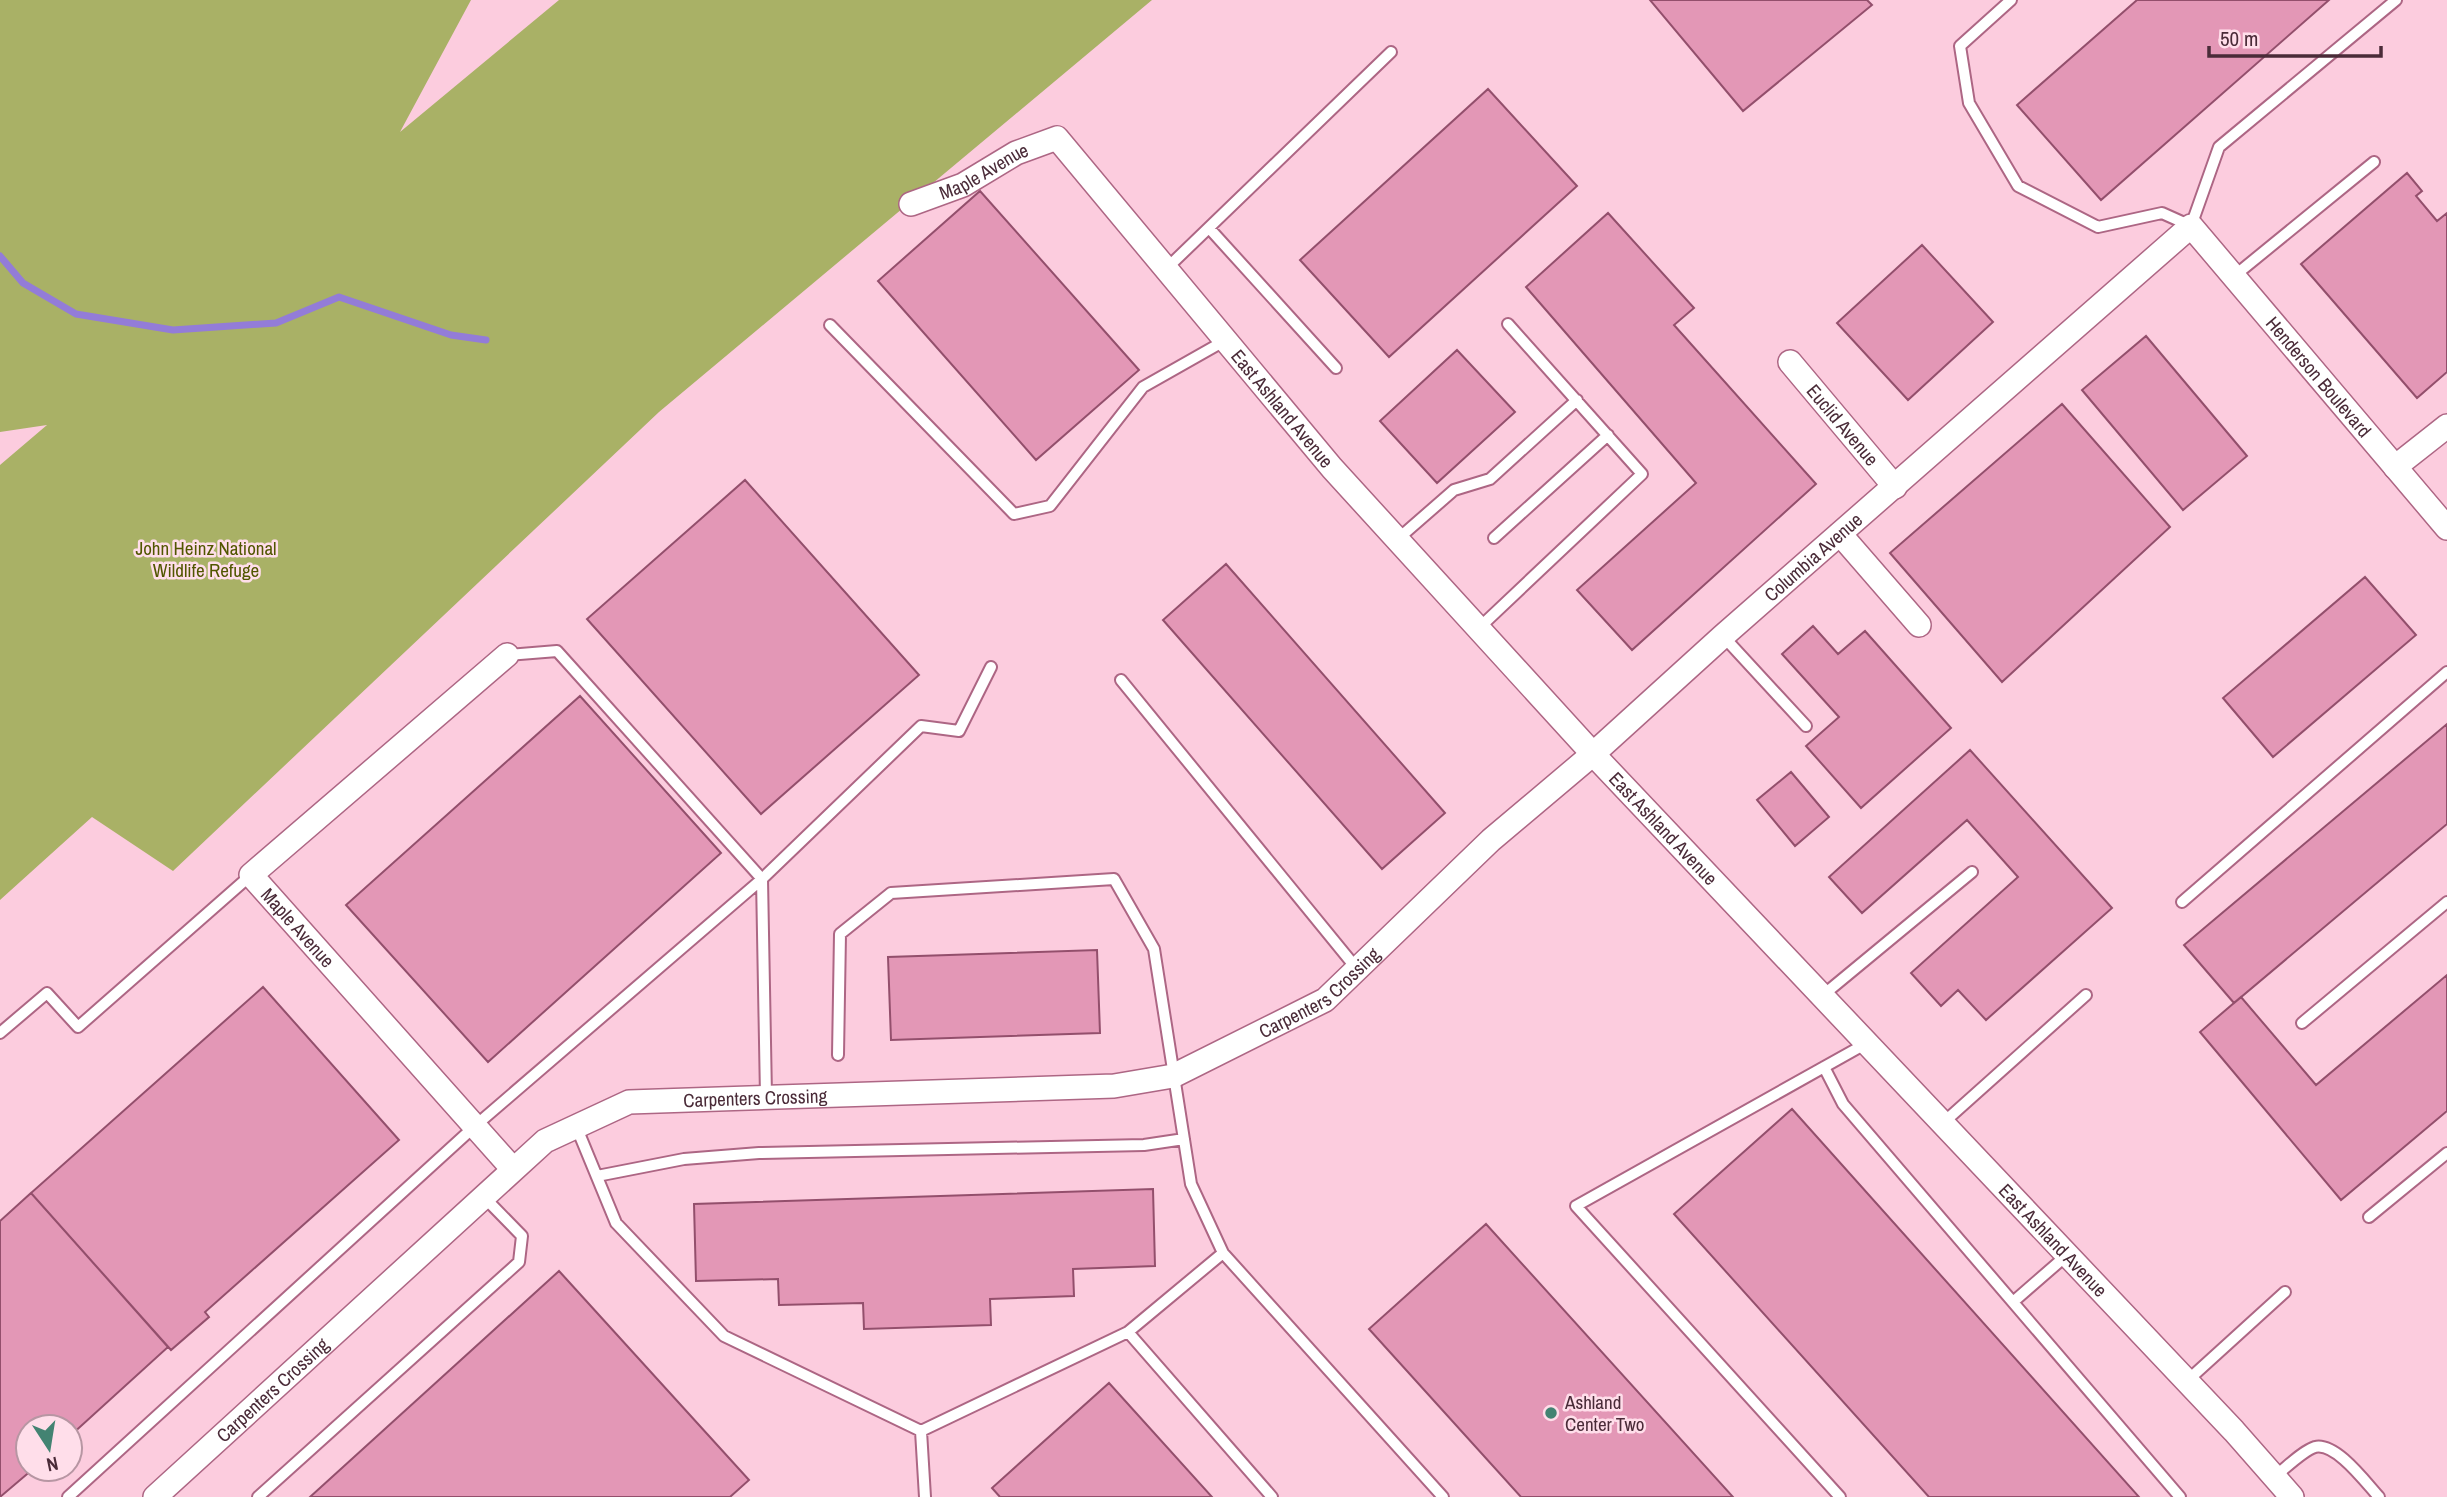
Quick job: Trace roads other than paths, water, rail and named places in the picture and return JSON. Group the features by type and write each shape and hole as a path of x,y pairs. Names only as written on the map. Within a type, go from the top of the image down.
{"street":[{"name":"Maple Avenue","path":"912,204 963,184 1016,153 1057,138"},
{"name":"East Ashland Avenue","path":"1057,138 1332,468 1399,538 1593,754 2187,1381 2292,1497"},
{"name":"Henderson Boulevard","path":"2191,226 2447,528"},
{"name":"Columbia Avenue","path":"1437,890 2191,226"},
{"name":"Euclid Avenue","path":"1790,362 1895,487"},
{"path":"2395,467 2447,426"},
{"path":"1840,534 1919,625"},
{"name":"Maple Avenue","path":"507,655 251,875 512,1168"},
{"name":"Carpenters Crossing","path":"155,1497 512,1168 545,1141 576,1126 629,1102 1114,1087 1173,1076 1325,1000 1437,890"}],"lane":[{"path":"2011,0 1960,46 1969,103 2018,186 2098,227 2162,213 2191,226 2219,147 2396,0"},
{"path":"1166,270 1391,51"},
{"path":"2233,276 2374,162"},
{"path":"1209,228 1336,368"},
{"path":"1479,628 1643,474 1508,324"},
{"path":"830,325 1014,514 1050,506 1143,387 1226,340"},
{"path":"1399,538 1454,490 1490,479 1577,400"},
{"path":"1494,538 1608,435"},
{"path":"1723,636 1806,726"},
{"path":"507,655 557,651 762,879 766,1096"},
{"path":"68,1497 475,1126 762,879 921,726 958,731 991,667"},
{"path":"2182,902 2447,672"},
{"path":"1121,680 1357,969"},
{"path":"1822,996 1972,872"},
{"path":"0,1033 47,993 78,1027 251,875"},
{"path":"838,1055 840,934 891,893 1114,878 1154,949 1191,1184 1223,1252 1443,1497"},
{"path":"2302,1023 2447,902"},
{"path":"1943,1123 2086,995"},
{"path":"1840,1497 1576,1206 1867,1043"},
{"path":"1824,1067 1843,1104 2180,1497"},
{"path":"576,1126 616,1223 724,1336 921,1431"},
{"path":"597,1177 684,1159 759,1153 1144,1145 1184,1139"},
{"path":"2369,1217 2447,1153"},
{"path":"258,1497 519,1262 522,1236 483,1196"},
{"path":"921,1431 1128,1332 1223,1252"},
{"path":"2013,1302 2067,1255"},
{"path":"2187,1381 2285,1292"},
{"path":"1128,1332 1272,1497"},
{"path":"921,1431 925,1497"},
{"path":"2274,1477 2315,1447 2328,1448 2338,1453 2379,1497"}],"waterway":[{"path":"0,256 23,283 76,314 173,330 276,323 339,297 451,335 486,340"}],"place":[{"name":"Ashland Center Two","path":"1551,1413"}],"park label":[{"name":"John Heinz National Wildlife Refuge","path":"206,559"}]}
